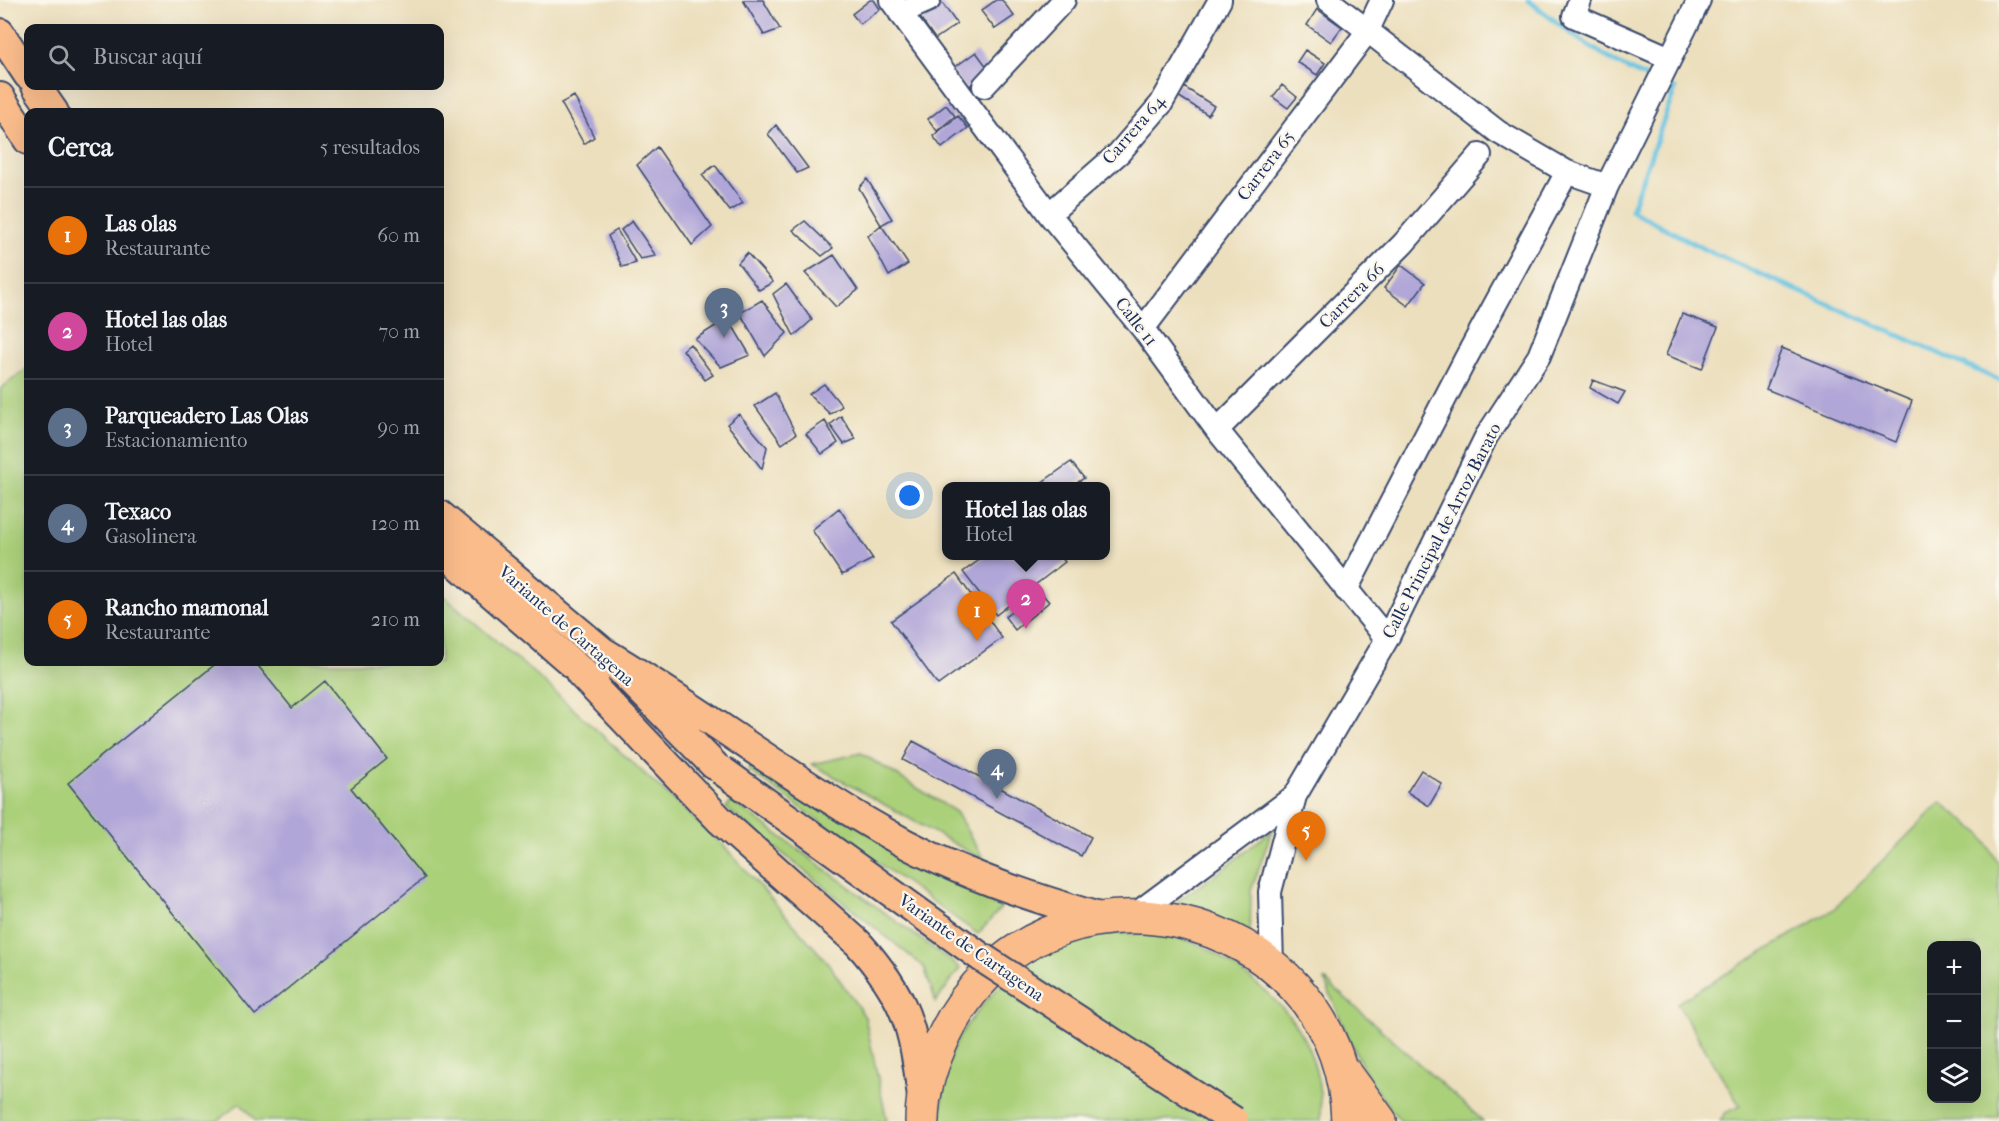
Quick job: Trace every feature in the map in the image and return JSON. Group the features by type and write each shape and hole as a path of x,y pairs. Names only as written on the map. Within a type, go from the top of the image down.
{"highway":[{"path":"922,1110 935,1056 955,1015 982,980 1016,951 1056,930 1099,917 1133,916 1170,918 1207,928 1240,944 1272,965 1290,982 1318,1019 1338,1062 1380,1121"},
{"path":"1338,1062 1347,1103 1348,1121"}],"main road":[{"path":"0,33 24,69"},
{"path":"39,90 51,108"},
{"path":"0,97 24,134"},
{"name":"Variante de Cartagena","path":"444,518 602,651 718,768"},
{"name":"Variante de Cartagena","path":"444,553 580,673 718,768 981,957 1234,1121"},
{"path":"602,651 649,679 828,799 883,832 983,880 1099,917"},
{"path":"580,673 720,820 858,943 878,965 896,992 912,1032 922,1110"}],"street":[{"path":"896,7 929,0"},
{"path":"984,86 1064,0"},
{"name":"Carrera 64","path":"1049,214 1119,153 1161,104 1220,0"},
{"path":"1328,0 1498,132 1567,172 1607,186"},
{"name":"Carrera 65","path":"1143,329 1367,32 1382,0"},
{"name":"Calle Principal de Arroz Barato","path":"1272,965 1270,892 1295,796 1387,639 1486,437 1539,356 1607,186 1699,0"},
{"name":"Calle 11","path":"896,7 1049,214 1143,329 1217,430 1387,639"},
{"path":"1577,8 1667,64"},
{"name":"Carrera 66","path":"1217,430 1403,244 1480,155"},
{"path":"1346,590 1466,358 1567,172"},
{"name":"Calle Principal de Arroz Barato","path":"1133,916 1295,796"}],"green space":[{"path":"24,371 24,666 444,666 444,596 537,676 724,846 828,963 865,1017 887,1121 256,1121 240,1103 217,1121 0,1121 0,389"},
{"path":"861,753 956,812 985,861 812,764"},
{"path":"757,763 1001,908 978,934 748,770"},
{"path":"732,801 960,968 936,1002 924,967 726,808"},
{"path":"1941,802 1981,834 1999,864 1999,1116 1980,1121 1720,1121 1725,1113 1740,1106 1677,1003 1833,910"},
{"path":"1272,830 1251,891 1250,937 1177,901 1221,871"},
{"path":"1126,933 1172,937 1203,946 1228,962 1274,999 1301,1033 1310,1052 1317,1073 1321,1121 941,1121 946,1075 953,1049 961,1033 988,999 1023,966 1059,943 1082,936"},
{"path":"1324,979 1483,1121 1401,1121 1365,1072"}],"building":[{"path":"743,0 763,0 780,29 764,35"},
{"path":"870,0 874,0 880,9 860,24 852,14"},
{"path":"935,0 940,0 957,24 935,39 917,13"},
{"path":"996,0 1002,0 1014,16 995,29 981,11"},
{"path":"1317,9 1342,27 1331,42 1307,25"},
{"path":"1305,50 1325,63 1317,75 1297,62"},
{"path":"976,52 990,71 965,89 951,70"},
{"path":"1179,84 1214,106 1208,115 1173,93"},
{"path":"1282,85 1297,97 1288,108 1273,97"},
{"path":"574,96 594,137 584,144 561,103"},
{"path":"946,105 955,116 937,131 928,119"},
{"path":"958,116 968,128 942,148 933,136"},
{"path":"776,125 808,168 797,173 768,134"},
{"path":"657,147 712,227 692,245 637,165"},
{"path":"715,165 743,203 730,211 702,175"},
{"path":"867,179 892,219 881,225 859,188"},
{"path":"632,221 656,256 640,259 621,230"},
{"path":"805,221 833,248 822,256 793,230"},
{"path":"881,225 908,264 889,276 868,236"},
{"path":"617,230 636,263 622,267 608,236"},
{"path":"747,253 773,282 759,290 738,263"},
{"path":"834,255 858,290 836,307 805,273"},
{"path":"1401,265 1425,283 1408,306 1384,288"},
{"path":"786,284 812,320 794,336 773,294"},
{"path":"762,300 787,333 765,356 740,313"},
{"path":"1682,314 1718,327 1702,369 1666,355"},
{"path":"728,318 750,355 721,367 695,339"},
{"path":"690,344 713,375 705,380 683,350"},
{"path":"1782,348 1912,401 1896,442 1766,389"},
{"path":"1593,380 1625,392 1618,404 1590,388"},
{"path":"824,384 842,406 830,414 809,394"},
{"path":"775,393 796,434 782,444 755,406"},
{"path":"739,414 767,447 762,469 727,424"},
{"path":"841,416 856,439 844,444 830,425"},
{"path":"825,421 838,443 822,454 806,434"},
{"path":"1071,462 1084,478 1078,482 1042,482"},
{"path":"839,508 873,559 842,575 812,530"},
{"path":"980,560 1063,560 1065,562 996,615 963,572"},
{"path":"956,574 1002,638 938,685 891,621"},
{"path":"1039,590 1049,602 1015,630 1005,617"},
{"path":"213,666 258,666 292,708 325,681 387,759 351,788 424,878 255,1015 68,783"},
{"path":"913,741 1091,837 1081,856 903,760"},
{"path":"1421,770 1442,784 1429,806 1407,792"}],"waterway":[{"path":"1528,0 1602,55 1652,80"},
{"path":"1663,85 1675,89 1631,210 1704,249 1999,380"}],"place":[{"name":"Parqueadero Las Olas","path":"724,338"},
{"name":"Hotel las olas","path":"1026,629"},
{"name":"Las olas","path":"977,641"},
{"name":"Texaco","path":"997,799"},
{"name":"Rancho mamonal","path":"1306,861"}]}
